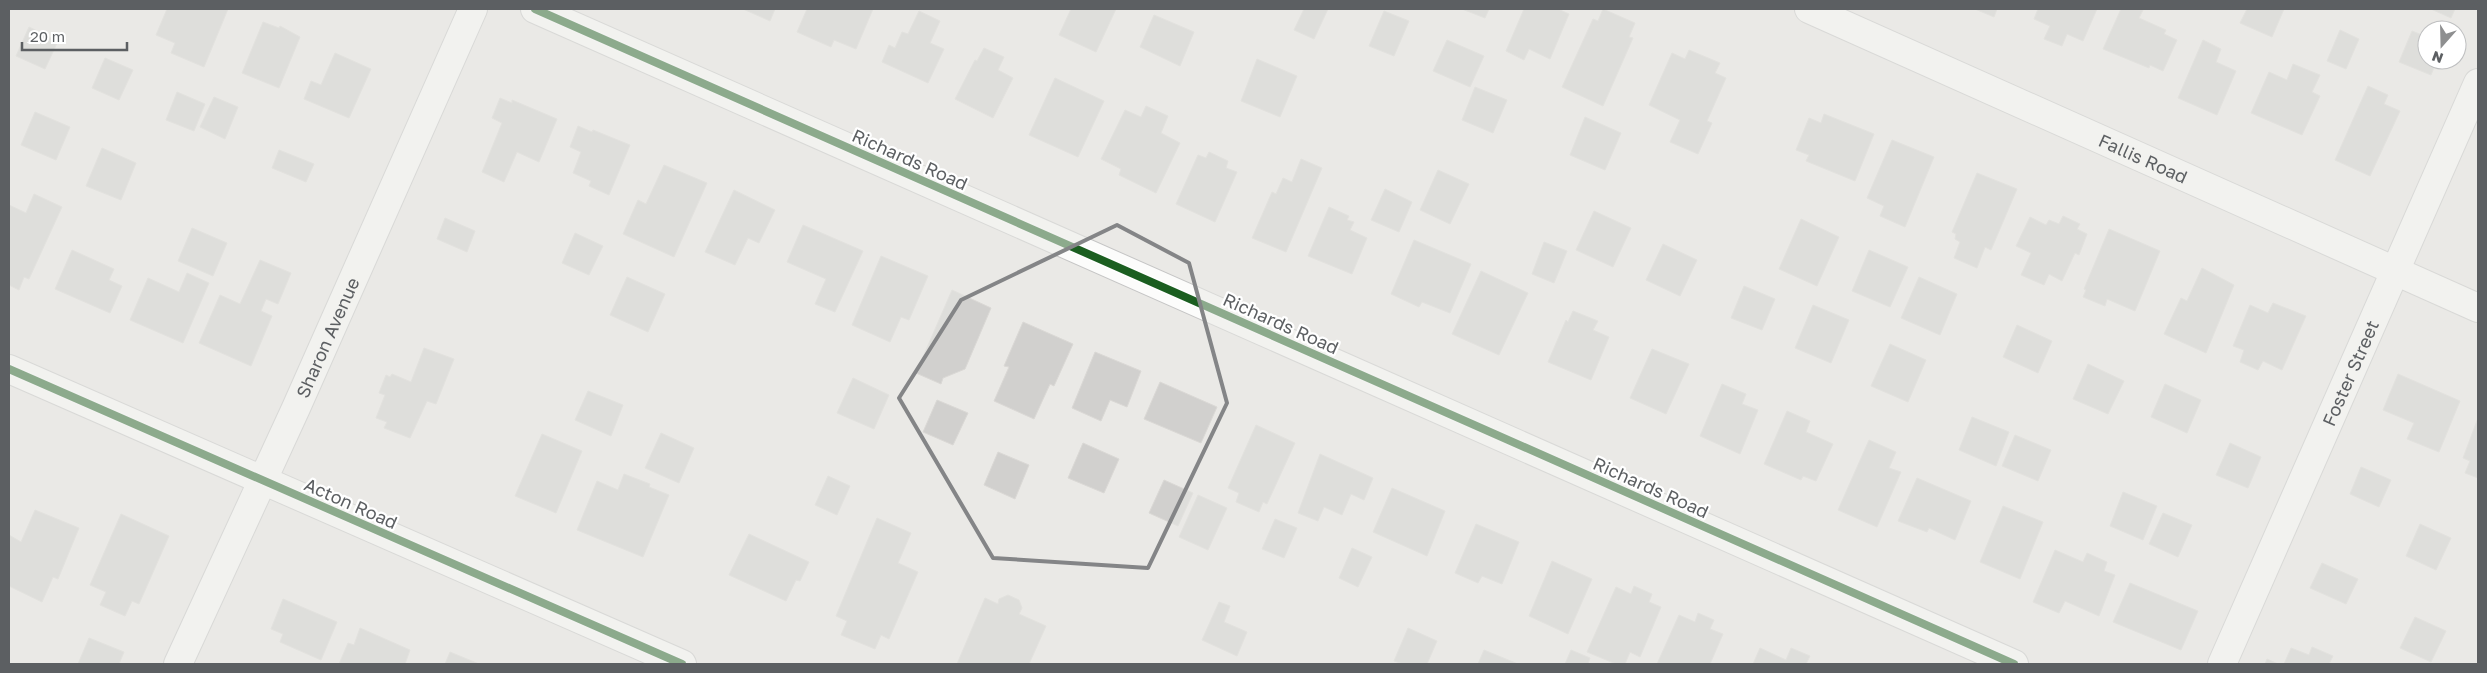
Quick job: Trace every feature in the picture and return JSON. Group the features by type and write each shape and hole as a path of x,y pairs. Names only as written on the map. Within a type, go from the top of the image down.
{"street":[{"name":"Sharon Avenue","path":"178,664 261,480 300,399 473,9"},
{"name":"Richards Road","path":"535,9 2014,664"},
{"name":"Fallis Road","path":"1810,9 2478,308"},
{"name":"Foster Street","path":"2222,664 2478,83"},
{"name":"Acton Road","path":"9,368 682,664"}],"highlighted area":[{"path":"1117,225 1189,263 1227,403 1148,568 993,558 899,398 961,300"}],"building":[{"path":"167,9 228,9 204,67 171,53 175,43 156,35"},
{"path":"743,9 775,9 770,21"},
{"path":"807,9 873,9 856,49 834,40 831,47 797,32"},
{"path":"1071,9 1116,9 1096,52 1059,35"},
{"path":"1304,9 1328,9 1314,39 1294,30"},
{"path":"1462,9 1489,9 1485,18"},
{"path":"1524,9 1558,9 1569,14 1550,59 1529,49 1524,60 1506,51"},
{"path":"1603,9 1635,23 1629,37 1633,38 1603,106 1562,87 1593,19 1598,21"},
{"path":"1975,9 1997,9 1994,17"},
{"path":"2038,9 2097,9 2083,41 2067,34 2062,46 2044,39 2050,26 2034,19"},
{"path":"2121,9 2143,10 2139,18 2166,30 2164,34 2177,40 2163,71 2150,65 2149,68 2103,49"},
{"path":"2247,9 2284,9 2272,37 2240,23"},
{"path":"2431,9 2455,9 2451,18"},
{"path":"919,11 940,21 930,43 944,49 928,83 882,62 889,45 895,48 902,32 908,34"},
{"path":"1384,11 1409,21 1394,56 1369,46"},
{"path":"1154,15 1194,32 1180,66 1140,47"},
{"path":"263,22 279,28 280,26 300,37 279,88 242,73"},
{"path":"29,27 58,41 45,69 16,56"},
{"path":"2340,30 2359,39 2346,69 2327,61"},
{"path":"2412,31 2417,33 2417,69 2399,62"},
{"path":"1447,40 1484,56 1470,87 1433,71"},
{"path":"2203,40 2221,49 2216,62 2236,71 2217,115 2178,98"},
{"path":"984,48 1004,57 998,70 1013,78 993,118 955,99 975,60 977,61"},
{"path":"1689,50 1720,63 1715,73 1726,78 1707,121 1712,123 1698,154 1670,142 1680,120 1649,105 1672,53 1685,59"},
{"path":"335,53 371,69 349,118 304,99 311,81 321,85"},
{"path":"105,58 133,70 119,100 92,88"},
{"path":"1257,59 1297,76 1280,117 1241,101"},
{"path":"2293,64 2320,75 2312,92 2320,96 2302,135 2251,113 2269,72 2287,80"},
{"path":"2419,70 2433,70 2431,75"},
{"path":"1055,78 1104,101 1078,157 1029,135"},
{"path":"2368,86 2388,95 2384,104 2400,111 2370,176 2335,160"},
{"path":"1475,87 1507,100 1493,133 1462,120"},
{"path":"177,92 205,104 194,131 166,120"},
{"path":"214,97 238,107 225,139 200,127"},
{"path":"500,98 512,103 512,100 557,119 539,162 517,152 504,182 482,172 502,123 492,118"},
{"path":"1146,106 1168,116 1161,133 1180,143 1156,193 1119,175 1121,169 1101,159 1125,110 1141,117"},
{"path":"35,112 70,127 56,160 21,145"},
{"path":"1824,114 1874,134 1855,181 1806,161 1809,155 1796,150 1809,118 1821,123"},
{"path":"1585,117 1621,133 1605,170 1570,155"},
{"path":"578,126 630,145 609,195 589,186 591,181 573,173 581,152 570,147"},
{"path":"1892,140 1934,157 1905,227 1880,216 1884,206 1867,198"},
{"path":"102,148 136,163 121,200 86,186"},
{"path":"279,150 314,164 306,182 272,168"},
{"path":"1209,152 1228,161 1226,168 1237,172 1215,222 1176,204 1198,155 1206,158"},
{"path":"1301,159 1322,168 1286,252 1252,238 1272,192 1276,194 1283,178 1292,182"},
{"path":"664,165 707,183 674,257 623,234 638,200 646,204"},
{"path":"1438,170 1469,184 1450,224 1420,210"},
{"path":"1977,173 2017,189 1991,250 1985,247 1977,268 1954,258 1960,242 1955,239 1956,234 1952,232"},
{"path":"1385,189 1412,202 1399,232 1371,220"},
{"path":"734,190 775,210 759,243 748,238 735,265 705,252"},
{"path":"34,194 62,207 29,279 24,277 19,290 9,285 9,205 26,213"},
{"path":"1329,207 1349,216 1347,220 1354,222 1350,230 1367,238 1352,274 1308,256"},
{"path":"1594,211 1631,228 1613,267 1576,250"},
{"path":"2063,216 2080,224 2077,229 2087,234 2079,255 2075,253 2062,281 2049,274 2044,285 2021,275 2031,253 2016,246 2030,217 2046,225 2049,220 2059,224"},
{"path":"445,218 475,231 467,252 437,239"},
{"path":"1801,219 1839,237 1817,286 1779,269"},
{"path":"803,225 863,251 835,312 815,304 826,279 787,262"},
{"path":"192,228 227,243 213,276 178,261"},
{"path":"2109,229 2160,251 2135,311 2107,299 2105,306 2083,297 2086,290 2084,289"},
{"path":"575,233 603,246 589,275 562,263"},
{"path":"1414,240 1471,264 1450,313 1422,302 1419,307 1391,294"},
{"path":"1544,242 1567,251 1554,283 1532,274"},
{"path":"1663,244 1697,260 1680,296 1646,280"},
{"path":"72,250 114,269 109,280 122,286 110,313 55,289"},
{"path":"1869,250 1908,267 1890,307 1852,291"},
{"path":"881,256 928,276 909,320 901,317 890,342 852,325"},
{"path":"260,260 291,273 278,304 266,299 261,311 272,316 251,366 199,343 220,295 240,304"},
{"path":"2202,268 2234,285 2206,353 2164,334 2181,298 2187,301"},
{"path":"1481,271 1528,293 1499,355 1452,334"},
{"path":"187,273 209,283 183,343 130,320 148,278 179,292"},
{"path":"627,277 665,294 648,332 610,315"},
{"path":"1919,277 1957,294 1940,335 1901,318"},
{"path":"1744,286 1775,299 1762,330 1731,318"},
{"path":"952,290 991,308 965,369 943,378 941,384 916,373"},
{"path":"2273,303 2306,316 2282,370 2263,361 2258,370 2240,362 2244,350 2233,346 2250,305 2268,313"},
{"path":"1813,305 1849,320 1831,363 1795,348"},
{"path":"1573,311 1598,321 1593,330 1609,337 1591,380 1548,362 1566,320 1568,322"},
{"path":"1023,322 1073,344 1054,386 1050,384 1034,419 994,401 1009,367 1004,366"},
{"path":"2017,325 2052,341 2038,373 2003,357"},
{"path":"1890,344 1926,360 1908,402 1871,386"},
{"path":"424,348 454,359 436,404 427,401 410,438 384,428 387,422 376,418 385,395 379,393 386,375 390,377 392,374 411,382"},
{"path":"1652,349 1689,364 1666,414 1630,398"},
{"path":"1095,352 1141,371 1127,407 1110,400 1101,421 1072,408"},
{"path":"2088,364 2124,381 2108,414 2073,399"},
{"path":"2398,374 2460,401 2439,452 2407,439 2414,423 2383,410"},
{"path":"853,378 889,395 874,429 837,413"},
{"path":"1160,382 1217,407 1201,443 1144,419"},
{"path":"1722,384 1746,394 1742,404 1758,410 1740,454 1700,436"},
{"path":"2165,384 2201,400 2187,433 2151,417"},
{"path":"588,391 623,405 611,436 575,420"},
{"path":"937,400 968,413 953,445 923,432"},
{"path":"1787,411 1810,421 1806,432 1833,444 1816,481 1803,476 1801,480 1764,464"},
{"path":"1972,417 2009,432 1996,466 1959,450"},
{"path":"2478,418 2478,478 2465,473 2470,461 2463,458"},
{"path":"1256,425 1295,443 1267,504 1263,502 1259,512 1236,502 1239,493 1228,488"},
{"path":"661,433 694,448 679,483 645,468"},
{"path":"542,434 582,451 556,513 515,496"},
{"path":"2015,435 2051,450 2038,481 2002,466"},
{"path":"1869,440 1896,452 1889,468 1901,472 1877,527 1838,510"},
{"path":"1083,443 1119,459 1104,493 1068,478"},
{"path":"2230,443 2261,457 2248,488 2216,475"},
{"path":"998,452 1029,465 1015,499 984,485"},
{"path":"1320,454 1373,478 1364,500 1351,494 1342,515 1324,507 1318,521 1298,513"},
{"path":"2361,467 2391,480 2379,507 2350,494"},
{"path":"624,474 650,484 649,487 669,495 643,557 577,530 597,481 618,490"},
{"path":"828,476 850,486 837,515 815,505"},
{"path":"1917,478 1971,501 1955,540 1929,528 1927,532 1898,521"},
{"path":"1164,480 1193,493 1178,526 1149,513"},
{"path":"1392,488 1445,511 1427,556 1373,532"},
{"path":"2123,492 2157,506 2143,540 2110,526"},
{"path":"1198,495 1227,508 1208,550 1179,537"},
{"path":"2003,506 2043,522 2020,579 1980,562"},
{"path":"35,510 79,528 58,579 53,577 42,602 9,586 9,535 21,542"},
{"path":"2163,513 2192,525 2178,557 2149,544"},
{"path":"121,514 169,536 139,604 132,601 125,616 100,605 106,592 90,585"},
{"path":"877,518 911,533 898,563 918,572 889,639 881,635 875,649 841,635 847,621 836,616"},
{"path":"1275,519 1297,528 1284,558 1262,549"},
{"path":"1476,524 1519,542 1502,584 1482,576 1478,583 1455,573"},
{"path":"2420,524 2451,538 2436,570 2406,556"},
{"path":"749,534 809,562 800,581 796,580 786,601 729,575"},
{"path":"1352,548 1372,557 1358,587 1339,578"},
{"path":"2055,550 2083,562 2087,553 2107,562 2104,571 2115,575 2099,616 2065,601 2059,613 2033,602"},
{"path":"1552,561 1592,579 1568,634 1529,616"},
{"path":"2322,563 2358,579 2346,604 2310,588"},
{"path":"2130,583 2198,611 2181,650 2113,622"},
{"path":"1634,586 1652,594 1649,602 1661,607 1640,657 1630,652 1625,664 1616,664 1587,652 1616,587 1631,594"},
{"path":"1008,595 1019,600 1022,608 1019,614 1046,626 1029,664 957,664 985,598 998,604 999,599"},
{"path":"283,599 337,622 321,660 280,642 283,634 271,629"},
{"path":"1219,602 1230,606 1224,622 1247,632 1237,656 1202,640"},
{"path":"1698,613 1714,620 1710,629 1723,634 1710,664 1657,664 1679,615 1695,622"},
{"path":"2415,617 2446,631 2431,662 2400,648"},
{"path":"360,628 410,650 405,664 339,664 348,643 354,645"},
{"path":"1408,628 1437,641 1427,664 1403,664 1394,661"},
{"path":"89,638 124,652 119,664 78,664"},
{"path":"2312,647 2333,656 2329,664 2284,664 2291,648 2309,655"},
{"path":"1760,648 1786,660 1791,648 1810,656 1806,664 1753,664"},
{"path":"1484,650 1518,664 1478,664"},
{"path":"1571,650 1590,658 1588,664 1565,664"},
{"path":"450,652 479,664 445,664"},
{"path":"2267,659 2278,664 2265,664"}],"cycle path":[{"path":"535,9 2014,664"},
{"path":"9,369 682,664"}]}
